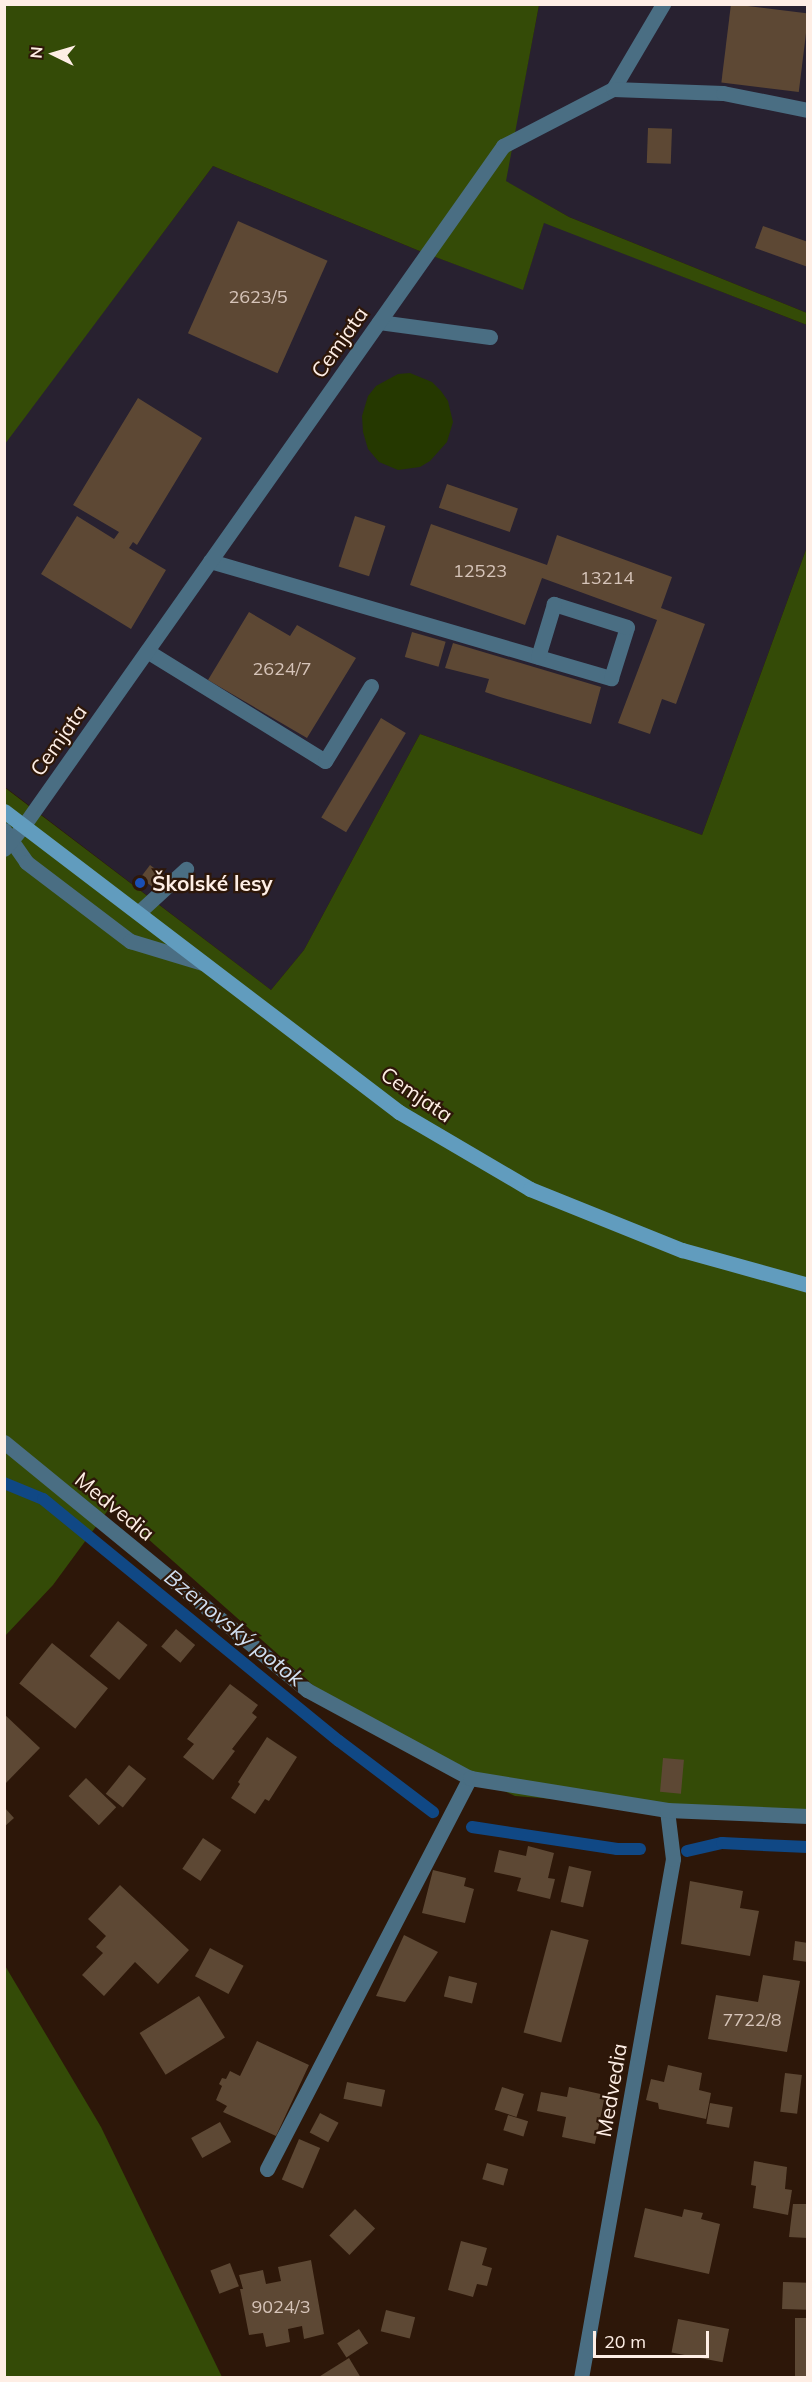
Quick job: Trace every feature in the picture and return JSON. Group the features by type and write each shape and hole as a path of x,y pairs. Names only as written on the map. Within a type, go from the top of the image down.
{"main road":[{"name":"Cemjata","path":"4,811 399,1112 530,1189 682,1250 807,1285"}],"street":[{"path":"663,4 613,88 723,93 807,110"},
{"name":"Cemjata","path":"24,825 503,146 613,88"},
{"path":"379,322 490,337"},
{"path":"210,561 538,657 611,678 627,627 554,604 538,657"},
{"path":"147,651 325,760 371,686"},
{"path":"24,825 7,840 26,862 130,941 207,964"},
{"path":"139,912 186,869"},
{"name":"Medvedia","path":"4,1442 307,1690 470,1778 667,1810 807,1816"},
{"path":"267,2169 470,1778"},
{"name":"Medvedia","path":"581,2378 673,1859 667,1810"}],"shaded area":[{"path":"539,5 807,5 807,313 569,217 505,181"},
{"path":"213,166 422,252 523,289 544,222 807,325 807,547 702,835 420,734 304,950 271,990 5,787 4,444"}],"green space":[{"path":"5,5 539,5 506,181 569,217 807,313 807,325 544,223 523,290 422,252 213,166 5,444"},
{"path":"410,373 432,382 441,391 448,401 453,422 447,442 430,461 420,467 398,470 379,462 368,449 363,432 362,416 368,396 376,386 398,374"},
{"path":"807,547 807,1819 515,1796 351,1719 111,1506 53,1585 5,1636 4,787 271,990 304,950 420,734 702,835"},
{"path":"4,1964 101,2127 222,2377 5,2377"}],"building":[{"path":"731,4 808,13 799,92 721,82"},
{"path":"648,128 672,129 671,164 647,163"},
{"path":"238,221 328,261 277,373 188,333"},
{"path":"763,226 808,242 808,267 755,248"},
{"path":"138,398 202,438 137,545 133,542 129,548 166,570 131,629 41,574 77,516 114,539 119,532 73,505"},
{"path":"447,484 518,508 510,532 439,508"},
{"path":"355,516 385,526 369,576 339,566"},
{"path":"431,524 547,565 557,535 672,577 661,608 705,624 676,704 662,699 650,734 618,723 657,620 542,578 525,625 410,585"},
{"path":"249,612 290,636 297,625 356,658 307,738 208,680"},
{"path":"412,632 446,642 438,667 405,657"},
{"path":"453,643 601,687 591,724 485,692 489,679 445,668"},
{"path":"381,718 406,733 346,832 321,817"},
{"path":"150,865 167,878 157,890 140,878"},
{"path":"118,1621 148,1645 119,1680 90,1656"},
{"path":"176,1629 195,1645 180,1663 161,1647"},
{"path":"52,1643 108,1688 75,1729 19,1683"},
{"path":"230,1684 258,1705 252,1713 257,1717 232,1749 235,1751 213,1780 183,1757 194,1744 187,1739"},
{"path":"4,1714 40,1748 4,1785"},
{"path":"267,1737 297,1757 269,1801 265,1799 255,1814 231,1798 240,1784 238,1782"},
{"path":"663,1758 684,1760 681,1794 660,1792"},
{"path":"129,1765 146,1779 123,1808 106,1794"},
{"path":"86,1778 116,1807 99,1825 69,1796"},
{"path":"4,1807 14,1818 4,1827"},
{"path":"203,1838 221,1850 201,1881 182,1869"},
{"path":"528,1846 554,1853 548,1878 555,1879 550,1899 517,1891 521,1878 494,1872 499,1850 526,1856"},
{"path":"569,1866 591,1871 583,1907 561,1902"},
{"path":"433,1870 466,1878 464,1886 474,1889 465,1923 422,1913"},
{"path":"690,1881 743,1891 740,1908 759,1911 750,1956 681,1944"},
{"path":"120,1885 189,1950 158,1984 135,1962 104,1996 82,1975 103,1953 96,1947 106,1936 88,1919"},
{"path":"551,1930 589,1940 561,2042 524,2032"},
{"path":"404,1935 438,1952 405,2002 376,1996"},
{"path":"795,1941 808,1943 808,1962 793,1960"},
{"path":"210,1948 244,1966 229,1994 195,1976"},
{"path":"763,1975 800,1981 787,2052 708,2039 716,1995 758,2002"},
{"path":"449,1976 477,1983 472,2003 444,1996"},
{"path":"199,1996 225,2038 166,2075 140,2033"},
{"path":"257,2041 309,2065 276,2136 223,2112 227,2106 216,2100 222,2086 219,2084 222,2078 226,2079 230,2071 240,2076"},
{"path":"668,2065 702,2073 699,2090 711,2093 706,2119 659,2109 658,2103 646,2100 651,2079 664,2082"},
{"path":"785,2073 802,2075 797,2114 780,2112"},
{"path":"347,2082 385,2090 382,2107 343,2099"},
{"path":"502,2087 524,2094 516,2117 495,2110"},
{"path":"569,2087 605,2095 595,2144 562,2137 566,2117 537,2111 541,2092 567,2097"},
{"path":"710,2103 733,2107 729,2128 706,2124"},
{"path":"320,2113 339,2123 328,2142 310,2132"},
{"path":"508,2115 528,2121 523,2136 503,2130"},
{"path":"220,2122 231,2142 202,2158 191,2138"},
{"path":"299,2139 320,2148 303,2188 282,2180"},
{"path":"754,2161 787,2167 785,2189 792,2190 788,2215 753,2208 756,2186 751,2185"},
{"path":"487,2163 508,2169 503,2185 482,2179"},
{"path":"793,2204 808,2204 808,2238 789,2237"},
{"path":"645,2208 682,2217 684,2209 703,2213 701,2219 720,2224 709,2274 634,2257"},
{"path":"355,2209 375,2228 349,2255 329,2236"},
{"path":"461,2241 487,2248 482,2265 492,2268 487,2286 477,2284 473,2297 448,2290"},
{"path":"311,2260 324,2334 304,2339 302,2326 288,2329 290,2342 266,2347 263,2333 249,2335 239,2275 263,2270 266,2284 281,2281 278,2267"},
{"path":"230,2263 239,2286 219,2294 210,2271"},
{"path":"783,2282 808,2283 807,2310 782,2309"},
{"path":"386,2310 415,2317 410,2339 381,2331"},
{"path":"795,2318 808,2318 808,2378 795,2378"},
{"path":"678,2319 729,2329 723,2362 672,2352"},
{"path":"359,2329 368,2343 346,2357 337,2343"},
{"path":"349,2358 361,2378 317,2378"}],"waterway":[{"name":"Bzenovský potok","path":"4,1483 43,1499 339,1741 433,1812"},
{"name":"Bzenovský potok","path":"472,1827 617,1849 640,1849"},
{"name":"Bzenovský potok","path":"687,1851 722,1843 808,1847"}],"place":[{"name":"Školské lesy","path":"140,883"}]}
